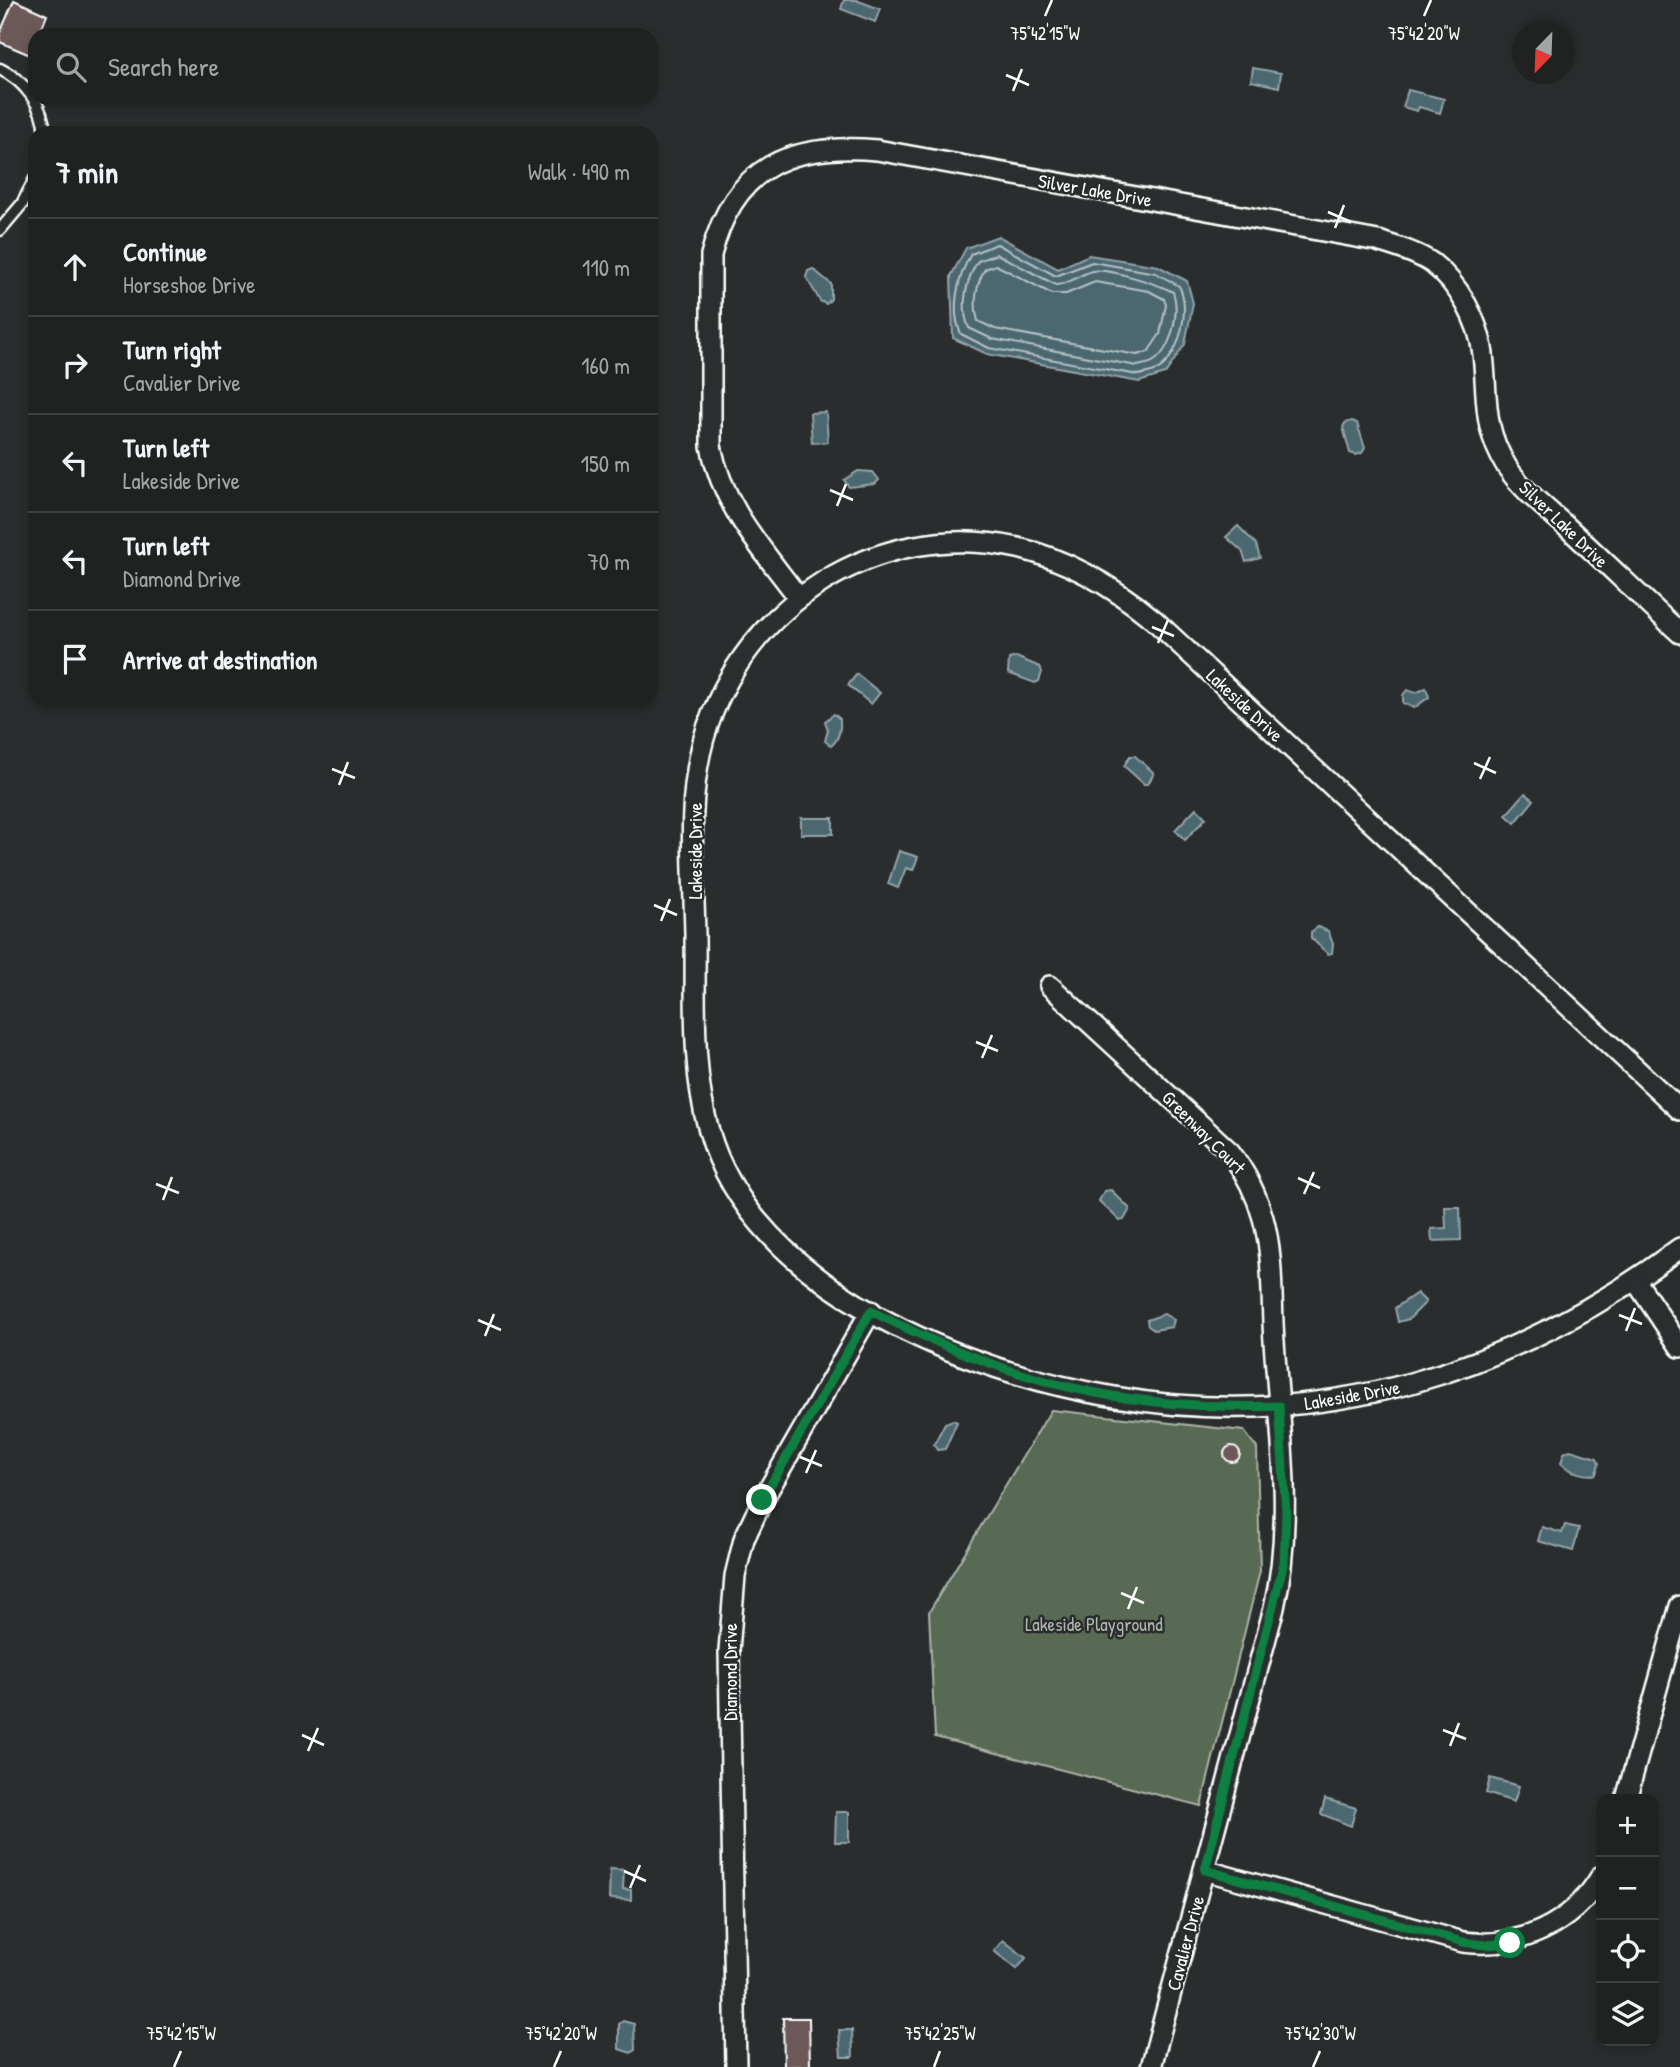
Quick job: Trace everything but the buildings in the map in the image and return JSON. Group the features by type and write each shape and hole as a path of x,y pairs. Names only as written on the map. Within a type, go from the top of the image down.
{"street":[{"name":"Silver Lake Drive","path":"798,597 736,513 715,469 711,446 711,256 717,231 730,206 760,172 780,159 808,150 841,147 877,150 1378,241 1407,250 1432,263 1453,285 1471,313 1483,355 1485,416 1494,442 1508,468 1533,496 1680,633"},
{"name":"Lakeside Drive","path":"1680,1110 1154,620 1095,578 1056,559 1016,547 932,544 860,559 798,597 760,634 734,669 704,738 696,775 694,817 697,1053 709,1131 720,1161 740,1195 786,1251 821,1280 871,1311 982,1363 1072,1390 1188,1406 1279,1406 1383,1391 1489,1359 1581,1314 1636,1281 1680,1248"},
{"name":"Greenway Court","path":"1051,986 1230,1152 1246,1173 1264,1221 1279,1406"},
{"path":"1636,1281 1680,1347"},
{"name":"Diamond Drive","path":"736,2067 729,1651 735,1576 744,1539 762,1500 871,1311"},
{"name":"Cavalier Drive","path":"1151,2067 1284,1562 1286,1513 1279,1406"},
{"path":"1627,1794 1680,1606"},
{"path":"1205,1870 1463,1942 1486,1945 1531,1937 1573,1911 1596,1884"}],"lane":[{"path":"0,69 11,74 28,91"},
{"path":"37,105 44,126"},
{"path":"0,230 28,192"}],"green space":[{"name":"Lakeside Playground","path":"1051,1410 1244,1431 1257,1448 1260,1571 1201,1806 935,1737 929,1612"}],"water":[{"path":"844,0 856,0 880,9 875,22 841,9"},
{"path":"1253,68 1281,73 1279,87 1251,81"},
{"path":"1408,90 1444,99 1440,113 1419,107 1417,111 1403,107"},
{"path":"998,236 1058,269 1089,255 1158,266 1187,281 1193,303 1185,344 1165,374 1139,382 987,354 953,338 951,276 966,248"},
{"path":"813,269 831,284 831,299 826,304 820,301 806,277 808,271"},
{"path":"826,412 828,442 812,443 810,413"},
{"path":"1345,423 1357,423 1365,448 1362,453 1356,455 1350,453 1343,427"},
{"path":"858,471 873,472 879,480 875,484 849,487 844,480"},
{"path":"1238,526 1256,544 1260,558 1246,562 1242,551 1226,537"},
{"path":"1016,657 1040,667 1042,672 1039,681 1035,683 1008,673 1009,659"},
{"path":"857,674 880,693 871,704 848,685"},
{"path":"1426,688 1429,697 1414,708 1403,703 1403,695 1407,690 1416,693"},
{"path":"834,714 840,719 840,726 838,737 831,746 825,741 828,730 825,721"},
{"path":"1130,756 1135,756 1154,773 1148,784 1144,784 1124,766"},
{"path":"1525,793 1534,800 1515,823 1506,815"},
{"path":"1196,808 1206,818 1185,840 1175,830"},
{"path":"801,818 833,818 833,834 801,834"},
{"path":"899,851 918,857 913,870 906,868 898,888 888,884"},
{"path":"1318,927 1328,931 1333,944 1332,953 1328,954 1311,938 1311,932"},
{"path":"1111,1190 1130,1209 1124,1220 1120,1221 1099,1201 1104,1191"},
{"path":"1445,1207 1460,1207 1461,1240 1432,1241 1431,1229 1446,1228"},
{"path":"1417,1293 1426,1302 1409,1319 1398,1322 1395,1308"},
{"path":"1164,1314 1174,1320 1172,1327 1154,1330 1148,1326 1147,1320"},
{"path":"953,1420 957,1422 945,1449 937,1450 934,1444 945,1423"},
{"path":"1570,1450 1597,1458 1599,1463 1596,1474 1582,1474 1564,1466 1561,1463 1564,1453"},
{"path":"1565,1525 1579,1528 1573,1551 1538,1541 1542,1527 1562,1533"},
{"path":"1490,1778 1519,1786 1514,1802 1486,1793"},
{"path":"1325,1799 1356,1808 1351,1826 1321,1814"},
{"path":"836,1812 849,1812 849,1842 835,1842"},
{"path":"610,1869 624,1870 623,1889 631,1890 631,1900 609,1899"},
{"path":"1003,1940 1026,1958 1017,1969 994,1951"},
{"path":"623,2021 634,2024 635,2050 631,2053 619,2049 619,2024"},
{"path":"839,2030 852,2030 853,2057 841,2057"}],"route":[{"path":"762,1500 871,1311 923,1338 982,1363 1035,1381 1136,1401 1234,1408 1279,1406 1286,1513 1284,1562 1205,1870 1463,1942 1486,1945 1510,1943"}]}
